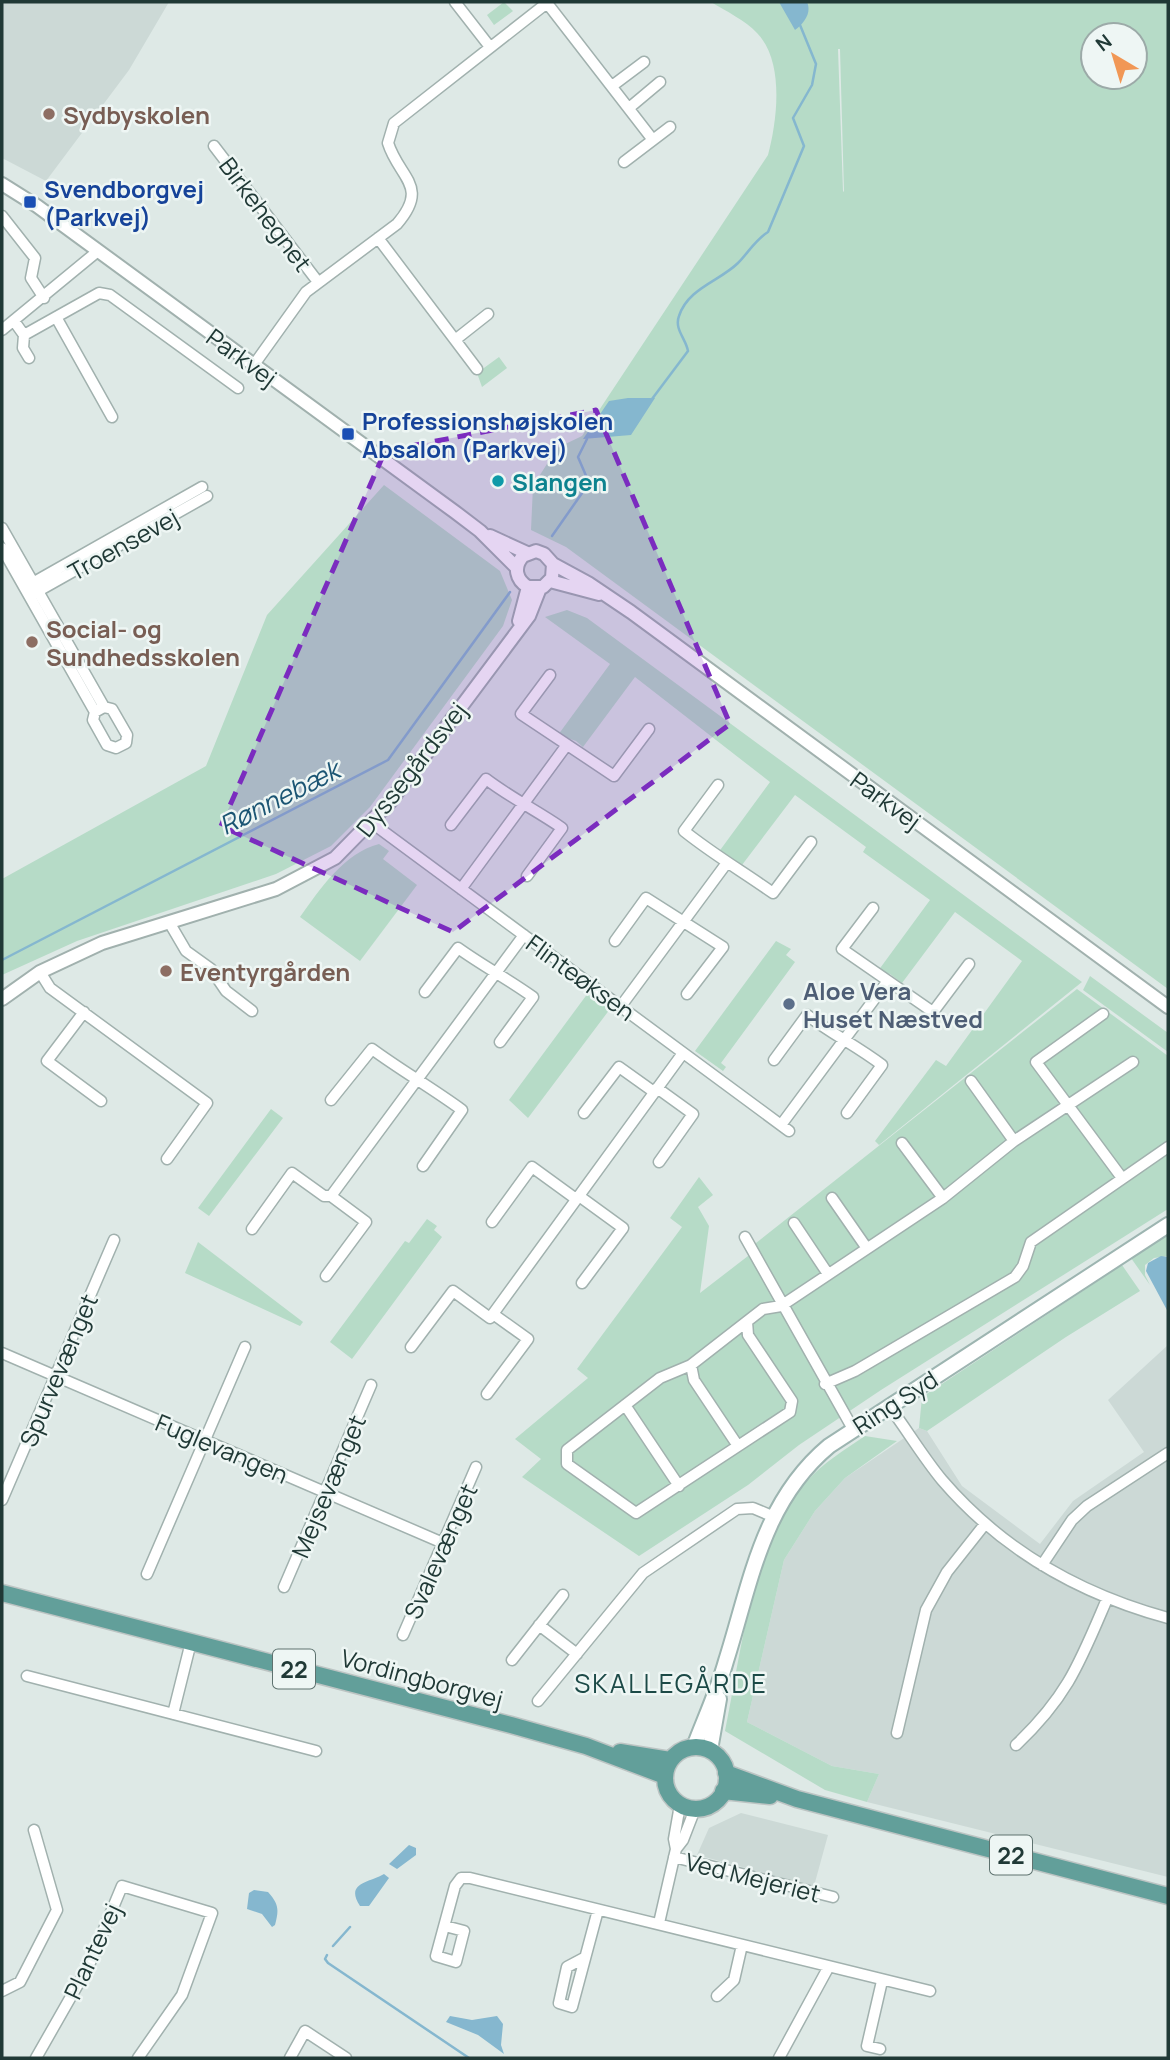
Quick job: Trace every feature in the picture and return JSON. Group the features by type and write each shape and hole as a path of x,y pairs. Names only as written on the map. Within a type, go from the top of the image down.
{"main road":[{"name":"Ring Syd","path":"702,1749 757,1553 785,1493 813,1459 853,1429 1168,1224"},
{"name":"Vordingborgvej","path":"2,1592 586,1746 670,1760"},
{"name":"Vordingborgvej","path":"586,1746 665,1776"},
{"path":"702,1749 722,1762 726,1773 723,1791 710,1805 688,1807 668,1793 665,1776 670,1760 678,1752 702,1749"},
{"name":"22","path":"726,1773 797,1799 1168,1896"},
{"name":"22","path":"723,1791 797,1799"}],"street":[{"path":"455,2 490,47"},
{"name":"Birkehegnet","path":"253,366 306,292 397,225 411,203 411,182 388,143 394,123 547,3 653,140"},
{"path":"612,86 644,62"},
{"path":"629,108 660,82"},
{"path":"624,162 670,127"},
{"name":"Birkehegnet","path":"214,146 318,282"},
{"name":"Parkvej","path":"2,184 480,531 517,568"},
{"path":"2,216 35,258 31,278 44,298"},
{"path":"378,238 477,369"},
{"path":"2,330 44,298 97,251"},
{"path":"24,335 99,293 110,295 238,388"},
{"path":"455,340 488,314"},
{"path":"56,317 112,416"},
{"path":"14,321 24,335 23,348 29,358"},
{"name":"Troensevej","path":"31,589 205,491"},
{"name":"Troensevej","path":"2,528 31,589 99,709"},
{"name":"Parkvej","path":"480,531 527,553"},
{"name":"Troensevej","path":"2,548 31,589"},
{"path":"527,553 544,554 553,564 539,586 520,582 517,568 520,559 527,553"},
{"name":"Parkvej","path":"553,564 588,583 631,612 1168,1007"},
{"name":"Parkvej","path":"539,586 603,595"},
{"name":"Dyssegårdsvej","path":"2,999 40,972 102,943 276,889 335,858 372,823 513,634 539,586"},
{"path":"550,675 521,714 614,776 649,729"},
{"path":"461,888 566,746"},
{"path":"452,825 486,779 518,803 524,803 562,828 527,876"},
{"path":"718,785 684,831 726,864 732,864 773,893 811,842"},
{"name":"Flinteøksen","path":"372,823 785,1128 844,1040"},
{"path":"621,1006 726,864"},
{"path":"615,941 646,898 723,947 687,994"},
{"path":"873,908 842,949 933,1012 969,964"},
{"path":"169,922 186,951 211,969 226,991 251,1011"},
{"path":"331,1196 524,935"},
{"path":"425,992 458,948 496,973 502,974 533,998 500,1042"},
{"path":"40,972 50,988 207,1103 167,1158"},
{"path":"844,1040 887,982"},
{"path":"83,1012 47,1061 102,1101"},
{"path":"1103,1014 1036,1062 1122,1178"},
{"path":"774,1060 807,1015 839,1040 844,1040 882,1065 846,1113"},
{"path":"331,1100 372,1049 462,1111 423,1166"},
{"path":"411,1347 453,1291 490,1318 683,1053"},
{"path":"747,1322 747,1335 792,1401 793,1407 636,1513 568,1464 567,1450 660,1378 691,1365 747,1322 764,1309 781,1306 943,1198 1014,1141 1133,1062"},
{"path":"584,1113 619,1067 693,1114 659,1162"},
{"path":"971,1081 1014,1141"},
{"path":"902,1143 943,1198"},
{"path":"825,1384 855,1371 1015,1277 1023,1266 1031,1242 1168,1147"},
{"path":"492,1222 532,1167 623,1228 582,1283"},
{"path":"252,1229 292,1172 324,1196 331,1196 366,1223 327,1276"},
{"path":"832,1198 866,1247"},
{"path":"793,1223 828,1274"},
{"path":"745,1237 781,1306 853,1429"},
{"name":"Spurvevænget","path":"2,1500 114,1240"},
{"path":"487,1394 528,1339 493,1314"},
{"path":"147,1574 245,1347"},
{"name":"Fuglevangen","path":"2,1353 443,1543"},
{"path":"691,1365 694,1380 738,1446"},
{"name":"Mejsevænget","path":"284,1587 371,1385"},
{"path":"625,1405 679,1486"},
{"path":"889,1406 942,1479 985,1524 1042,1565 1107,1599 1168,1618"},
{"path":"1042,1565 1060,1533 1079,1513 1168,1453"},
{"name":"Svalevænget","path":"403,1635 477,1467"},
{"path":"538,1700 643,1573 737,1509 753,1508 772,1516"},
{"path":"897,1733 926,1610 947,1572 985,1524"},
{"path":"512,1660 562,1595"},
{"path":"1016,1745 1061,1697 1075,1673 1107,1599"},
{"path":"539,1625 577,1654"},
{"path":"173,1714 191,1642"},
{"path":"27,1676 316,1751"},
{"path":"675,1853 683,1840 688,1807"},
{"path":"659,1923 675,1853 674,1839 688,1807"},
{"path":"2,1991 20,1982 57,1910 34,1830"},
{"name":"Ved Mejeriet","path":"675,1853 833,1897"},
{"path":"445,1926 455,1886 461,1878 659,1923 930,1992"},
{"name":"Plantevej","path":"36,2058 89,1965 122,1886 212,1913 182,1995 138,2058"},
{"path":"584,1958 598,1910"},
{"path":"717,1996 734,1980 742,1945"},
{"path":"779,2058 828,1968"},
{"path":"880,2049 867,2046 882,1981"},
{"path":"290,2058 305,2031 346,2058"}],"highlighted area":[{"path":"596,410 730,724 453,932 221,826 385,451"}],"shaded area":[{"name":"Sydbyskolen","path":"2,2 169,2 129,70 46,181 2,158"},
{"path":"1168,1345 1168,1877 867,1802 879,1774 832,1766 747,1722 784,1560 815,1511 845,1478 919,1428 927,1431 962,1486 1040,1544 1073,1501 1144,1452 1108,1400"},
{"path":"741,1813 828,1835 814,1886 697,1855 709,1828"}],"green space":[{"path":"504,2 513,11 494,25 487,15"},
{"path":"711,2 1168,2 1168,989 566,547 531,530 533,486 557,448 582,436 768,155 776,109 775,75 766,45 742,20","holes":["838,49 840,49 844,192"]},
{"path":"499,357 507,368 482,387 477,373"},
{"path":"384,485 500,571 512,600 503,626 370,807 331,846 276,874 77,941 2,975 2,879 206,766 267,615"},
{"path":"567,610 587,618 1082,982 879,1145 875,1141 936,1060 946,1066 1022,961 955,912 902,983 890,974 878,971 930,900 863,852 866,847 795,795 742,865 718,853 770,782 635,677 583,747 576,741 558,735 610,664 545,617"},
{"path":"379,844 389,851 383,859 417,885 360,961 300,917 334,873 355,855"},
{"path":"776,941 791,949 786,955 795,962 721,1063 726,1067 723,1071 695,1051"},
{"path":"1090,976 1168,1033 1168,1052 1083,990"},
{"path":"1077,989 1168,1056 1168,1209 881,1390 799,1445 748,1485 639,1556 522,1477 541,1459 515,1439 588,1378 577,1369 682,1227 670,1218 699,1177 713,1195 698,1207 709,1226 700,1293 748,1256 756,1243"},
{"path":"588,993 610,1009 528,1118 509,1100"},
{"path":"271,1109 283,1118 209,1216 198,1208"},
{"path":"427,1219 437,1226 434,1230 442,1237 352,1359 330,1342 405,1241 409,1243"},
{"path":"1168,1233 1168,1256 1154,1258 1145,1265 1145,1275 1150,1285 1131,1258"},
{"path":"198,1242 303,1322 300,1326 185,1273"},
{"path":"1122,1265 1140,1291 1066,1337 927,1431 919,1428 922,1397"},
{"path":"865,1436 897,1441 845,1478 815,1511 784,1560 747,1722 832,1766 879,1774 867,1802 825,1790 725,1731 751,1600 773,1535 788,1506 806,1482"}],"water":[{"path":"779,2 807,2 809,10 806,18 795,30"},
{"path":"655,398 631,435 583,439 609,401"},
{"path":"1161,1256 1168,1257 1168,1312 1146,1271 1148,1263"},
{"path":"409,1845 416,1848 416,1855 397,1869 389,1864"},
{"path":"384,1874 389,1878 369,1906 360,1906 355,1893 357,1888"},
{"path":"254,1890 268,1892 276,1904 277,1915 272,1927 262,1914 247,1909 249,1893"},
{"path":"450,2016 472,2020 497,2016 503,2024 501,2045 504,2054 478,2035 446,2022"}],"waterway":[{"name":"Rønnebæk","path":"652,399 688,351 678,325 683,306 689,298 738,263 768,232 804,146 793,118 812,85 816,64 800,25"},
{"name":"Rønnebæk","path":"552,536 587,486 587,478 578,457 587,439"},
{"name":"Rønnebæk","path":"2,960 388,760 510,592"},
{"path":"333,1946 350,1927"},
{"path":"327,1955 325,1959 328,1963 469,2058"}],"place":[{"name":"Sydbyskolen","path":"49,114"},
{"name":"Svendborgvej (Parkvej)","path":"30,202"},
{"name":"Professionshøjskolen Absalon (Parkvej)","path":"348,434"},
{"name":"Slangen","path":"498,481"},
{"name":"Social- og Sundhedsskolen","path":"32,642"},
{"name":"Eventyrgården","path":"166,971"},
{"name":"Aloe Vera Huset Næstved","path":"789,1004"}],"district":[{"name":"SKALLEGÅRDE","path":"671,1683"}]}
